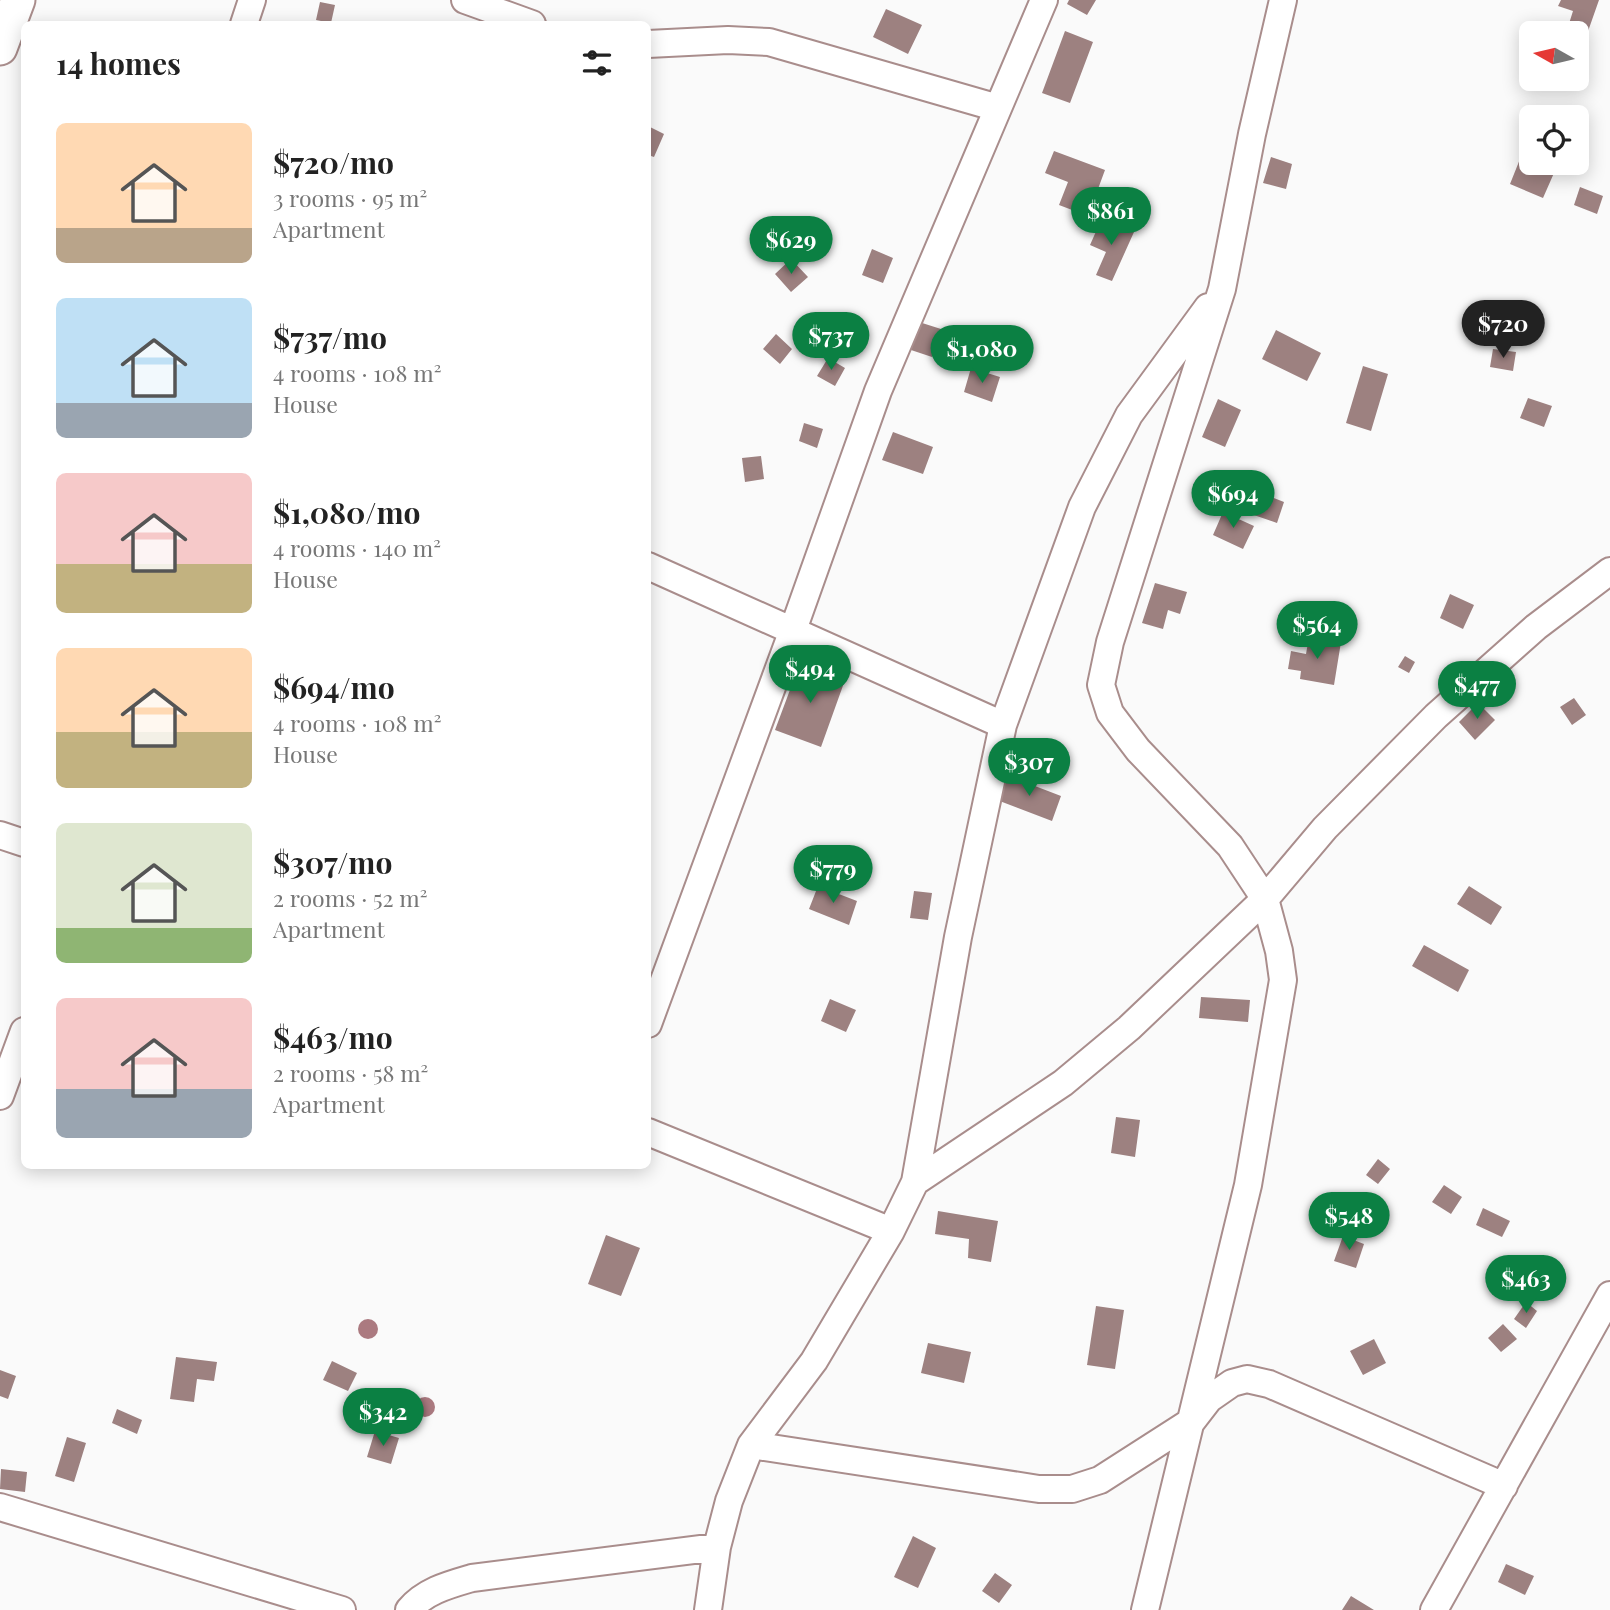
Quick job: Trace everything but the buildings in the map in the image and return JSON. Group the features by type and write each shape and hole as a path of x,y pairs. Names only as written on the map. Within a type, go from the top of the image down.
{"street":[{"path":"0,48 18,0"},
{"path":"245,21 252,0"},
{"path":"466,0 524,21"},
{"path":"651,1016 878,391 1044,0"},
{"path":"1145,1610 1248,1185 1283,981 1279,951 1265,899 1230,846 1124,732 1110,713 1101,685 1110,642 1222,289 1252,134 1283,0"},
{"path":"651,44 728,40 769,43 998,108"},
{"path":"708,1610 717,1547 729,1501 751,1445 814,1361 891,1231 915,1182 958,937 1003,725 1082,507 1129,415 1222,289"},
{"path":"651,567 1003,725"},
{"path":"915,1182 1063,1083 1173,988 1265,899 1325,828 1436,716 1536,626 1610,571"},
{"path":"0,835 21,842"},
{"path":"0,1096 21,1039"},
{"path":"651,1133 891,1231"},
{"path":"1434,1610 1608,1303"},
{"path":"751,1445 1039,1489 1072,1489 1101,1480 1192,1421 1209,1399 1232,1383 1247,1379 1269,1384 1504,1486"},
{"path":"0,1507 342,1610"},
{"path":"409,1610 418,1599 444,1586 472,1578 717,1547"}]}
